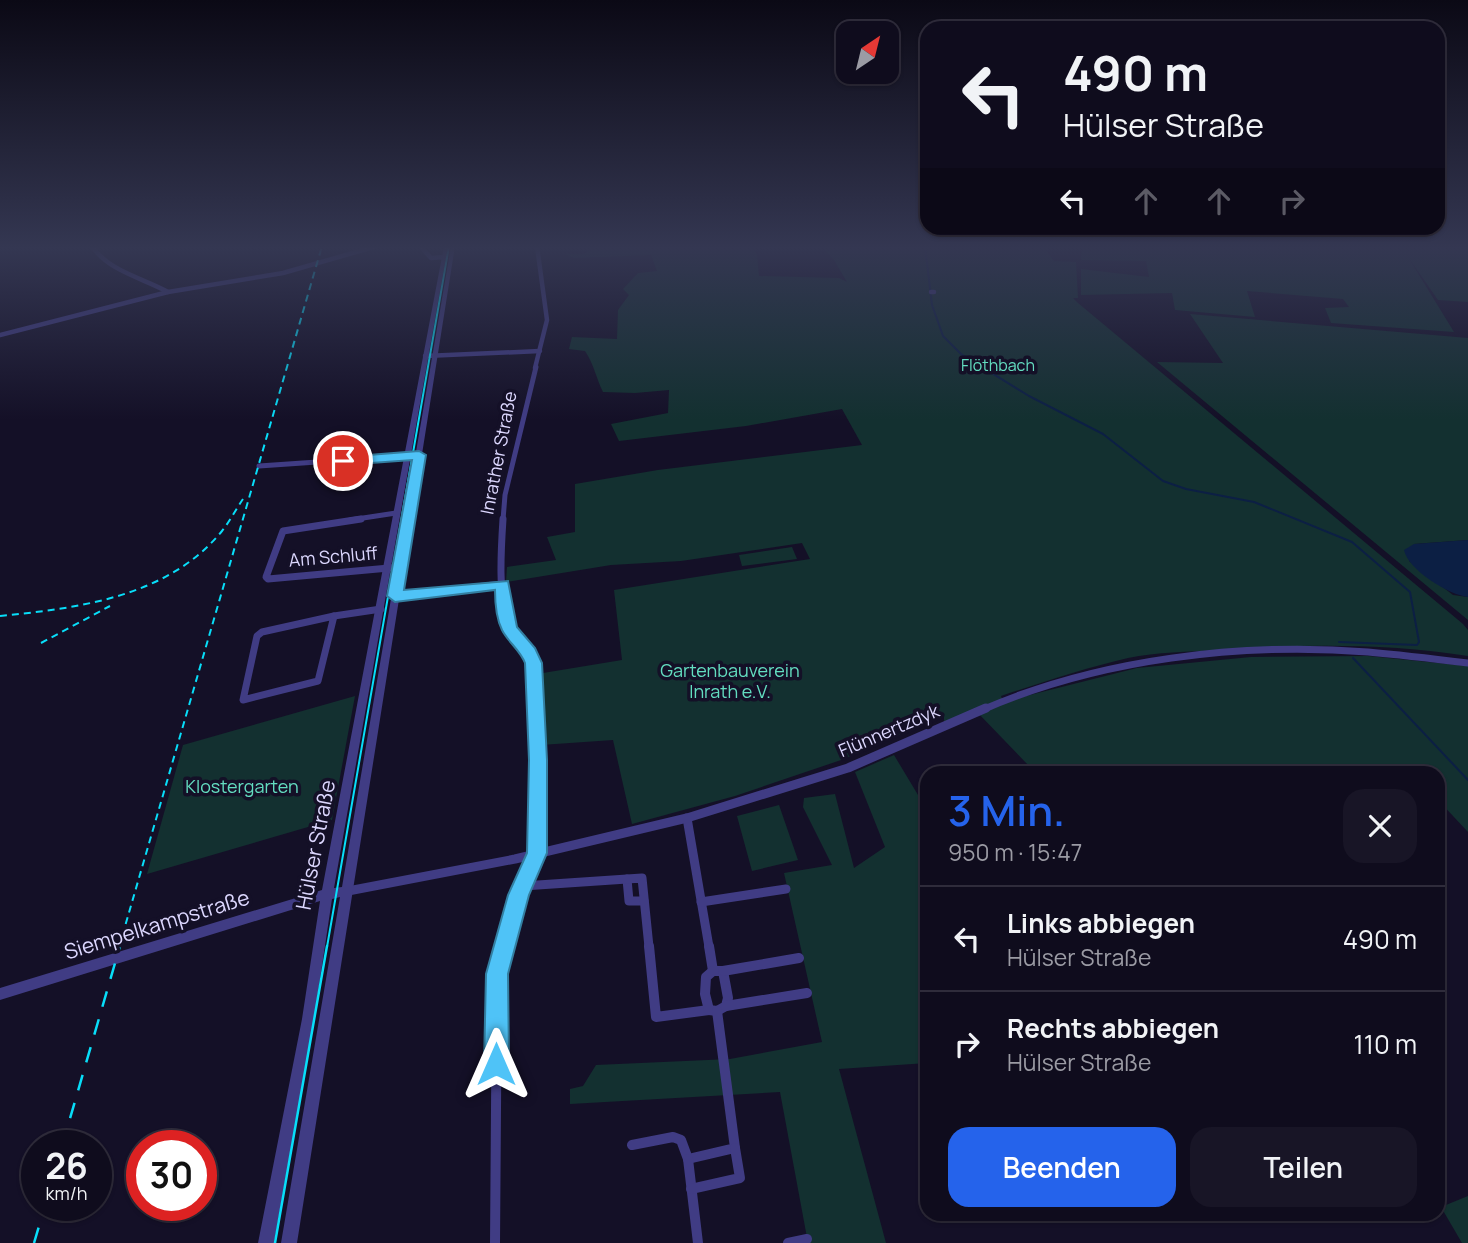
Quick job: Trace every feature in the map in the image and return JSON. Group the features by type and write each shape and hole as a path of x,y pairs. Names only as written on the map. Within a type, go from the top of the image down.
{"street":[{"path":"0,335 121,304"},
{"name":"Hülser Straße","path":"266,1243 435,304"},
{"name":"Hülser Straße","path":"289,1243 444,304"},
{"name":"Inrather Straße","path":"495,1243 497,974 523,886 537,853 538,760 535,670 529,652 509,629 503,609 501,543 505,495 547,320 545,304"},
{"path":"425,356 540,351"},
{"path":"258,466 419,455"},
{"name":"Am Schluff","path":"396,513 283,531 265,577 268,579 400,567"},
{"path":"395,596 502,584"},
{"path":"334,616 318,681 243,700 257,636 262,632 334,616 381,609"},
{"name":"Flünnertzdyk","path":"327,894 537,853 687,818 848,768 1003,701 1115,668 1212,653 1285,650 1390,654 1468,663"},
{"path":"687,818 701,902 718,971 728,998 718,1009"},
{"path":"523,886 642,878 656,1017 807,993"},
{"path":"627,879 629,901 644,901"},
{"path":"701,902 786,889"},
{"name":"Siempelkampstraße","path":"0,994 327,894"},
{"path":"691,1189 740,1178 718,1009 703,987 705,977 718,971 799,958"},
{"path":"632,1145 673,1138 681,1140 688,1158 698,1243"},
{"path":"688,1158 735,1148"},
{"path":"788,1243 807,1239"}],"green space":[{"name":"Gartenbauverein Inrath e.V.","path":"622,304 1079,304 1463,624 1468,630 1468,656 1406,649 1312,646 1173,652 1128,658 1001,696 1003,701 944,722 944,715 844,759 735,796 632,824 613,740 541,745 543,673 622,660 614,590 810,559 802,543 681,561 611,565 506,582 507,567 556,560 547,537 575,532 575,484 658,470 862,445 842,409 746,426 619,441 611,424 668,413 669,390 603,392 585,351 569,349 572,337 617,339 618,310"},
{"path":"1174,304 1251,304 1255,317 1175,310"},
{"path":"1347,304 1437,304 1454,332 1331,323 1325,308 1349,307"},
{"path":"1190,314 1468,338 1468,540 1414,544 1409,561 1453,595 1468,597 1468,620 1157,362 1223,363"},
{"path":"792,547 797,559 742,566 739,555"},
{"path":"1368,656 1468,666 1468,832 1445,807 1445,766 1029,766 977,712 1002,702 1137,668 1251,657"},
{"name":"Klostergarten","path":"355,696 332,820 147,874 183,745"},
{"path":"894,755 920,798 920,1063 839,1069 886,1243 808,1243 780,1092 570,1104 570,1089 583,1086 596,1065 730,1059 822,1042 784,873 832,865 803,807 804,798 835,794 854,868 885,847 855,772"},
{"path":"779,805 798,860 752,871 737,816"},
{"path":"1468,1196 1468,1243 1462,1243 1445,1214 1445,1205"}],"water":[{"path":"1468,540 1468,597 1451,592 1430,580 1413,566 1404,550 1414,544"}],"waterway":[{"name":"Flöthbach","path":"932,304 943,336 961,354 1029,396 1103,434 1163,481 1186,489 1254,502 1352,542 1410,592 1419,642 1417,645 1339,642"},
{"name":"Flöthbach","path":"1353,658 1468,780"}],"tram line":[{"path":"327,947 439,304"},
{"path":"275,1243 327,946"}],"railway":[{"path":"119,947 305,304"},
{"path":"0,616 91,603 149,585 176,571 200,553 222,531 243,499"},
{"path":"41,643 110,606"},
{"path":"67,1130 120,946"},
{"path":"34,1243 41,1221"}],"route":[{"path":"343,461 419,455 395,596 502,584 503,609 509,629 529,652 534,663 538,760 537,853 519,895 497,974 496,1064"}]}
